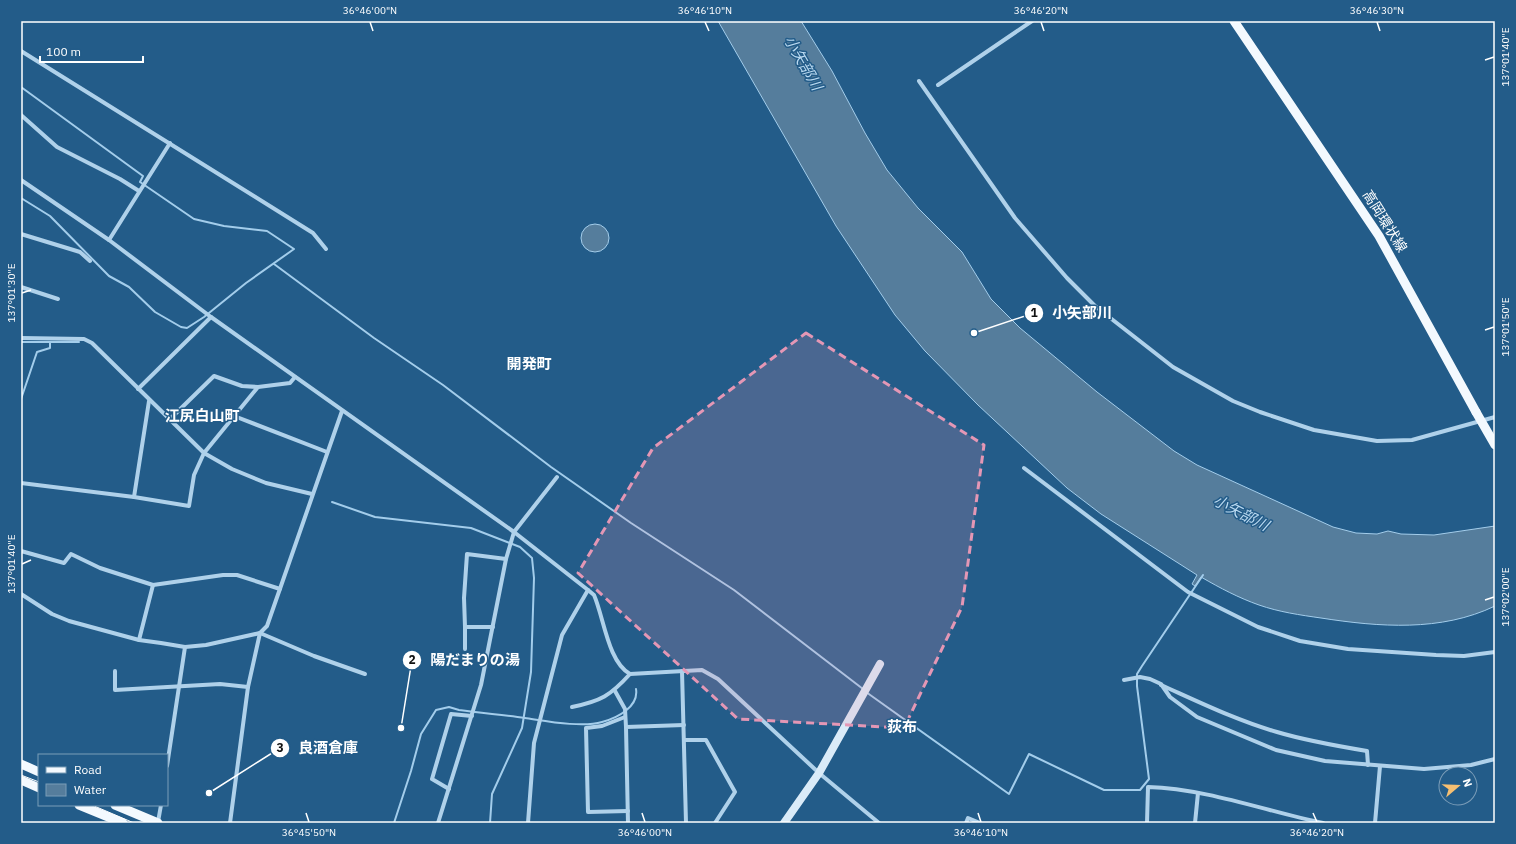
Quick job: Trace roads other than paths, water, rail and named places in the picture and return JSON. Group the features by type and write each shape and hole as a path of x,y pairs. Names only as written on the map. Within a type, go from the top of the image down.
{"main road":[{"name":"高岡環状線","path":"1234,21 1379,236 1495,445"},
{"path":"21,764 38,772"},
{"path":"21,780 38,788"},
{"path":"81,806 122,823"},
{"path":"117,806 158,823"}],"street":[{"path":"938,85 1032,21"},
{"path":"21,50 313,233 326,249"},
{"path":"919,81 1015,218 1067,278 1095,306 1173,367 1233,401 1260,412 1314,430 1377,441 1412,440 1495,417"},
{"path":"21,115 57,147 120,179 139,191"},
{"path":"109,240 170,143"},
{"path":"21,180 109,240 211,317 514,532 588,590 594,595 615,660 622,670 630,674 702,670 718,679 819,773 879,823"},
{"path":"21,234 80,252 90,261"},
{"path":"21,287 58,299"},
{"path":"138,389 211,317"},
{"path":"21,338 84,339 92,343 149,401 204,453 232,469 266,483 312,494"},
{"path":"169,420 214,376 242,386 258,387 290,383 295,377"},
{"path":"21,483 134,497 189,506 194,475 204,453 258,387"},
{"path":"134,497 149,401"},
{"path":"21,594 52,614 69,621 139,640 185,647 206,646 260,633 267,626 342,411"},
{"path":"234,416 327,452"},
{"path":"1024,468 1188,592 1258,627 1300,641 1348,649 1464,656 1495,652"},
{"path":"438,823 481,685 506,559 514,532 557,477"},
{"path":"21,551 64,563 71,554 100,568 153,585 222,575 237,575 280,588"},
{"path":"465,649 464,598 467,554 506,559"},
{"path":"139,640 153,585"},
{"path":"528,823 534,743 562,635 588,590"},
{"path":"465,627 493,627"},
{"path":"260,633 314,656 365,674"},
{"path":"230,823 248,687 260,633"},
{"path":"168,759 185,647"},
{"path":"784,823 819,773 880,664"},
{"path":"115,671 115,690 220,684 248,687"},
{"path":"682,671 686,823"},
{"path":"572,707 596,702 615,690 630,674"},
{"path":"1124,680 1140,677 1150,679 1198,702 1276,732 1328,745 1367,751 1368,765"},
{"path":"1161,684 1170,697 1196,717 1276,750 1325,761 1424,769 1471,765 1495,759"},
{"path":"615,690 625,709 628,823"},
{"path":"449,788 432,779 451,714 472,716"},
{"path":"625,717 602,726 586,728 588,812 628,811"},
{"path":"626,727 684,725"},
{"path":"684,740 706,740 735,792 715,823"},
{"path":"1375,823 1380,766"},
{"path":"1147,823 1148,787 1172,788 1198,793 1323,823"},
{"path":"1195,823 1198,793"},
{"path":"158,823 161,806"},
{"path":"966,823 968,818 980,823"}],"water":[{"path":"718,21 801,21 832,71 865,133 887,170 918,208 962,252 991,299 1020,328 1097,392 1174,451 1197,465 1333,527 1356,533 1377,534 1388,531 1401,534 1434,535 1495,526 1495,606 1453,620 1432,624 1365,624 1297,614 1267,607 1237,596 1201,577 1195,586 1192,584 1197,575 1101,514 1067,488 978,405 925,351 895,315 836,226"},
{"path":"595,224 605,228 609,238 605,248 595,252 585,248 581,238 585,228"}],"waterway":[{"path":"21,87 143,176 140,182 194,219 224,226 267,231 294,249 246,283 204,317 187,328 181,327 155,312 129,287 109,276 50,216 21,198"},
{"path":"274,264 374,338 443,385 551,467 631,523 734,590 863,689"},
{"path":"21,342 79,342"},
{"path":"21,399 37,352 50,348 50,342"},
{"path":"332,502 375,517 471,528 520,547 532,558 534,578 531,672 522,728 492,794 490,823"},
{"path":"866,692 1009,794 1029,754 1104,790 1140,790 1149,779 1137,686 1137,674 1203,575"},
{"path":"394,823 421,734 436,710 449,707 459,710 553,722 594,724 614,718 626,711 634,701 636,689"}],"tram line":[{"path":"21,775 38,782"},
{"path":"94,806 134,823"}],"place":[{"name":"小矢部川","path":"974,333"},
{"name":"陽だまりの湯","path":"401,728"},
{"name":"良酒倉庫","path":"209,793"}],"district":[{"name":"開発町","path":"529,364"},
{"name":"江尻白山町","path":"202,416"},
{"name":"荻布","path":"902,727"}]}
